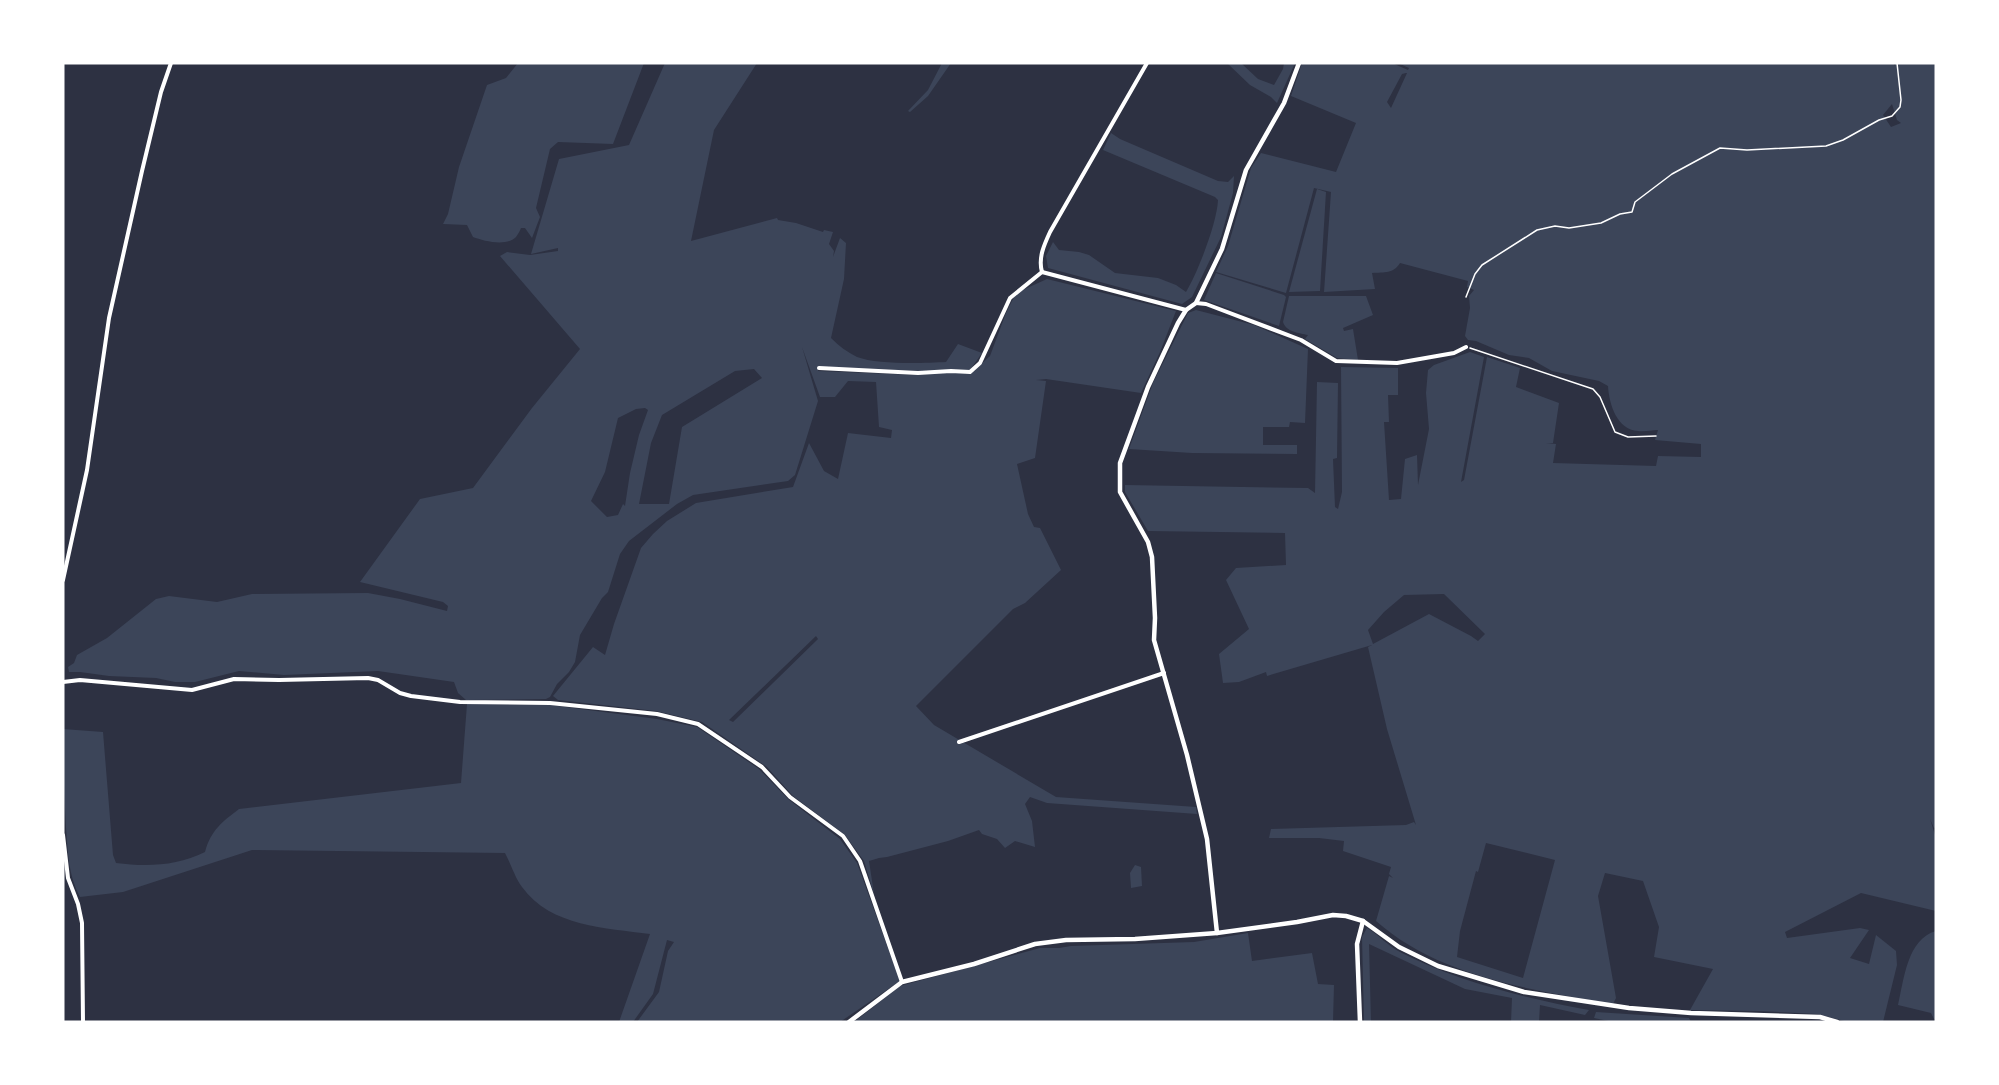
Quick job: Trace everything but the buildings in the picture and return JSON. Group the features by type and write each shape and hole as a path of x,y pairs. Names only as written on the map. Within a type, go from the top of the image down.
{"street":[{"path":"63,580 87,470 110,318 142,171 161,92 171,63"},
{"path":"1042,272 1040,264 1042,249 1050,232 1147,63"},
{"path":"1217,933 1208,839 1154,640 1152,557 1148,543 1120,492 1120,463 1148,387 1186,310 1196,303 1222,249 1246,170 1284,103 1299,63"},
{"path":"1042,272 1186,310"},
{"path":"819,368 918,373 970,372 980,363 1010,298 1042,272"},
{"path":"1196,303 1206,304 1301,340 1336,361 1397,363 1454,353 1466,347"},
{"path":"959,742 1164,673"},
{"path":"63,682 80,680 192,690 234,679 368,678 378,680 400,693 411,696 460,702 550,703 657,714 699,724 762,767 790,797 843,836 860,861 902,982"},
{"path":"63,835 68,878 82,923 83,1022"},
{"path":"849,1022 902,982 974,964 1035,944 1217,933 1333,915 1363,921 1400,947 1438,966 1524,992 1691,1014 1820,1017 1837,1022"},
{"path":"1359,1022 1358,944 1363,921"}],"path":[{"path":"1466,297 1475,274 1482,265 1518,240 1537,230 1555,226 1569,228 1601,223 1620,214 1632,212 1635,202 1672,174 1720,148 1747,150 1827,146 1879,120 1892,116 1900,107 1897,63"},
{"path":"1466,347 1593,388 1600,397 1615,432 1628,437 1656,436"}],"shaded area":[{"path":"518,63 644,63 613,144 558,142 550,149 536,208 540,217 532,238 525,228 521,228 512,240 489,241 473,237 467,225 443,224 448,214 459,167 487,85 506,78"},
{"path":"665,63 757,63 714,130 691,241 777,218 823,232 824,230 833,232 829,244 834,251 833,257 840,238 846,243 844,279 831,338 840,346 866,360 889,362 946,362 958,344 982,353 970,370 918,371 818,367 818,371 916,375 947,372 970,374 990,356 1016,293 1047,279 1176,311 1141,393 1046,379 1036,380 1046,381 1035,458 1017,464 1028,514 1034,527 1040,528 1061,570 1025,603 1013,609 916,706 934,725 1056,797 1196,807 1197,814 1047,803 1030,797 1025,804 1032,821 1035,847 1015,841 1005,848 997,839 982,834 979,830 948,841 879,858 869,861 874,894 864,861 845,835 793,796 767,767 702,722 656,711 558,700 553,696 593,647 605,655 641,548 667,521 696,503 793,487 809,443 824,471 838,479 848,433 891,438 892,430 879,427 876,382 848,381 835,397 820,397 802,347 818,401 795,475 788,481 693,495 677,504 629,541 620,554 608,592 580,635 575,662 557,684 550,697 546,699 466,700 458,693 454,682 378,671 284,675 239,671 195,682 69,672 68,667 74,663 77,655 107,638 156,599 169,596 217,602 252,594 368,593 447,611 448,606 443,602 360,582 420,499 473,488 532,408 580,349 500,256 507,252 530,255 558,251 558,248 531,254 559,159 629,145","holes":["754,369 762,378 682,427 669,504 639,504 651,443 662,415 735,371","636,409 648,410 639,435 625,506 623,504 618,515 607,517 591,501 605,472 618,418","816,636 818,639 733,722 729,720"]},
{"path":"942,63 951,63 928,96 910,112 908,111 928,90"},
{"path":"1227,63 1241,63 1258,79 1274,85 1284,63 1295,63 1277,103 1250,85"},
{"path":"1302,63 1392,63 1408,70 1409,68 1398,63 1894,63 1894,66 1896,63 1936,63 1936,827 1934,828 1930,819 1936,838 1936,911 1861,893 1785,932 1787,938 1860,928 1869,930 1850,958 1869,964 1876,935 1896,951 1897,965 1883,1022 1848,1022 1817,1014 1690,1010 1713,969 1654,957 1659,927 1643,881 1605,873 1598,896 1616,998 1613,1004 1551,993 1488,978 1428,956 1401,940 1376,921 1389,876 1393,878 1389,874 1391,867 1343,851 1344,841 1319,838 1269,838 1271,829 1406,825 1414,822 1416,825 1387,729 1368,647 1372,645 1267,676 1266,672 1239,682 1223,683 1219,654 1249,629 1226,580 1236,568 1286,565 1285,533 1148,531 1125,492 1125,485 1308,488 1315,493 1317,382 1338,383 1337,458 1333,459 1335,507 1338,509 1342,492 1341,367 1398,368 1398,395 1388,395 1389,422 1384,422 1389,500 1401,499 1405,459 1417,455 1418,485 1429,429 1426,393 1428,370 1434,365 1470,352 1484,357 1461,482 1464,480 1487,357 1520,368 1516,387 1559,403 1553,443 1546,443 1556,444 1553,463 1656,466 1658,456 1701,457 1701,444 1655,440 1658,430 1638,431 1625,426 1612,408 1608,386 1599,381 1552,371 1529,358 1509,355 1476,341 1468,340 1465,336 1470,308 1469,296 1474,290 1467,287 1468,281 1400,263 1391,271 1372,273 1375,289 1324,292 1331,192 1314,188 1286,293 1216,272 1228,246 1251,168 1261,153 1336,172 1356,123 1291,96","holes":["1407,73 1391,108 1387,102 1402,74","1892,104 1897,120 1901,123 1891,127 1883,115","1444,594 1485,634 1478,641 1429,614 1373,644 1368,630 1404,595","1486,843 1555,860 1523,978 1457,957 1460,931 1476,871 1478,872"]},
{"path":"1111,133 1218,181 1228,182 1234,176 1233,193 1221,237 1192,297 1182,304 1048,268 1046,256 1053,242 1059,250 1089,255 1115,273 1158,278 1186,292 1196,272 1211,234 1218,200 1103,150"},
{"path":"1317,189 1326,192 1320,291 1289,292"},
{"path":"1216,273 1284,295 1286,297 1279,326 1204,300"},
{"path":"1289,296 1366,296 1373,315 1343,328 1344,331 1353,329 1358,360 1337,358 1305,339 1308,335 1293,332 1287,328 1283,322"},
{"path":"1196,310 1254,325 1308,349 1305,423 1290,422 1289,427 1263,427 1263,445 1297,445 1297,454 1192,453 1129,449 1153,383 1188,313"},
{"path":"467,704 550,705 657,719 697,727 759,769 788,799 840,839 857,863 900,981 840,1022 637,1022 659,992 668,951 674,942 667,940 653,994 633,1022 619,1022 650,934 580,923 548,910 522,887 505,853 252,850 123,892 80,897 76,889 68,855 63,729 103,732 113,855 116,863 150,865 173,863 205,852 210,838 218,827 239,809 461,783"},
{"path":"1135,865 1141,867 1142,886 1131,888 1130,873"},
{"path":"1367,928 1396,950 1445,972 1516,994 1589,1010 1585,1015 1540,1005 1539,1022 1511,1022 1512,998 1465,989 1369,944 1371,1022 1364,1022 1362,937"},
{"path":"1936,931 1936,1019 1934,1019 1931,1013 1898,1005 1908,962 1913,951 1926,935"},
{"path":"1248,933 1252,961 1312,953 1318,984 1334,985 1333,1022 854,1022 900,986 1040,948 1194,942"},
{"path":"1596,1012 1689,1018 1691,1022 1613,1022 1594,1018"}]}
